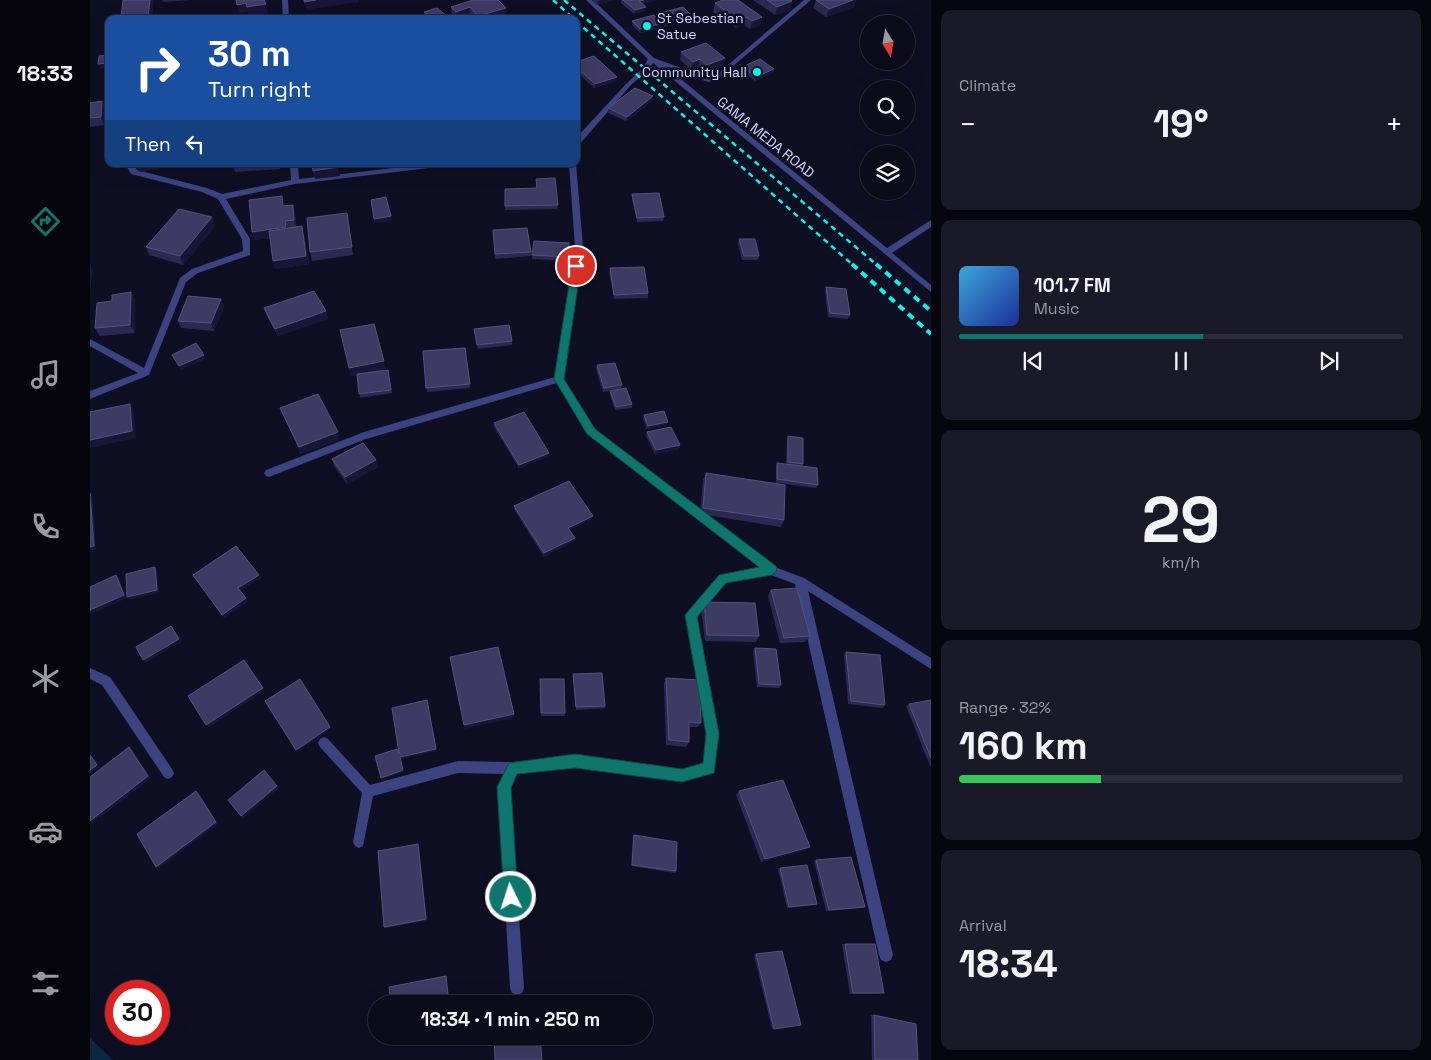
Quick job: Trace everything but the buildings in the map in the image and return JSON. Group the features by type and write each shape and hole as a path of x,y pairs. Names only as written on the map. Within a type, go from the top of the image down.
{"street":[{"path":"285,0 286,15"},
{"name":"GAMA MEDA ROAD","path":"588,0 652,59 931,289"},
{"path":"580,139 652,59 708,80 717,77 808,0"},
{"path":"90,110 105,108"},
{"path":"130,167 134,172 204,190 221,197 295,182 421,167"},
{"path":"294,167 295,182"},
{"path":"573,167 579,247 559,379 591,432 772,570 800,581 931,664"},
{"path":"90,395 146,372 183,280 195,271 247,253 246,239 221,197"},
{"path":"887,252 931,223"},
{"path":"90,342 146,372"},
{"path":"269,473 364,436 559,379"},
{"path":"368,791 458,768 513,768 575,761 682,775 709,768 713,734 691,615 723,579 772,570"},
{"path":"800,581 886,956"},
{"path":"90,673 106,681 168,773"},
{"path":"324,743 368,791"},
{"path":"513,768 504,787 517,988"},
{"path":"359,842 368,791"}],"water":[{"path":"90,1038 113,1060 90,1060"}],"railway":[{"path":"553,0 570,15"},
{"path":"564,0 877,265"},
{"path":"580,25 853,265"},
{"path":"852,264 931,334"},
{"path":"876,264 931,311"}],"place":[{"name":"St Sebestian Satue","path":"647,26"},
{"name":"Community Hall","path":"757,72"}],"route":[{"path":"511,897 504,787 513,768 575,761 682,775 709,768 713,734 691,615 723,579 772,570 591,432 559,379 576,266"}]}
